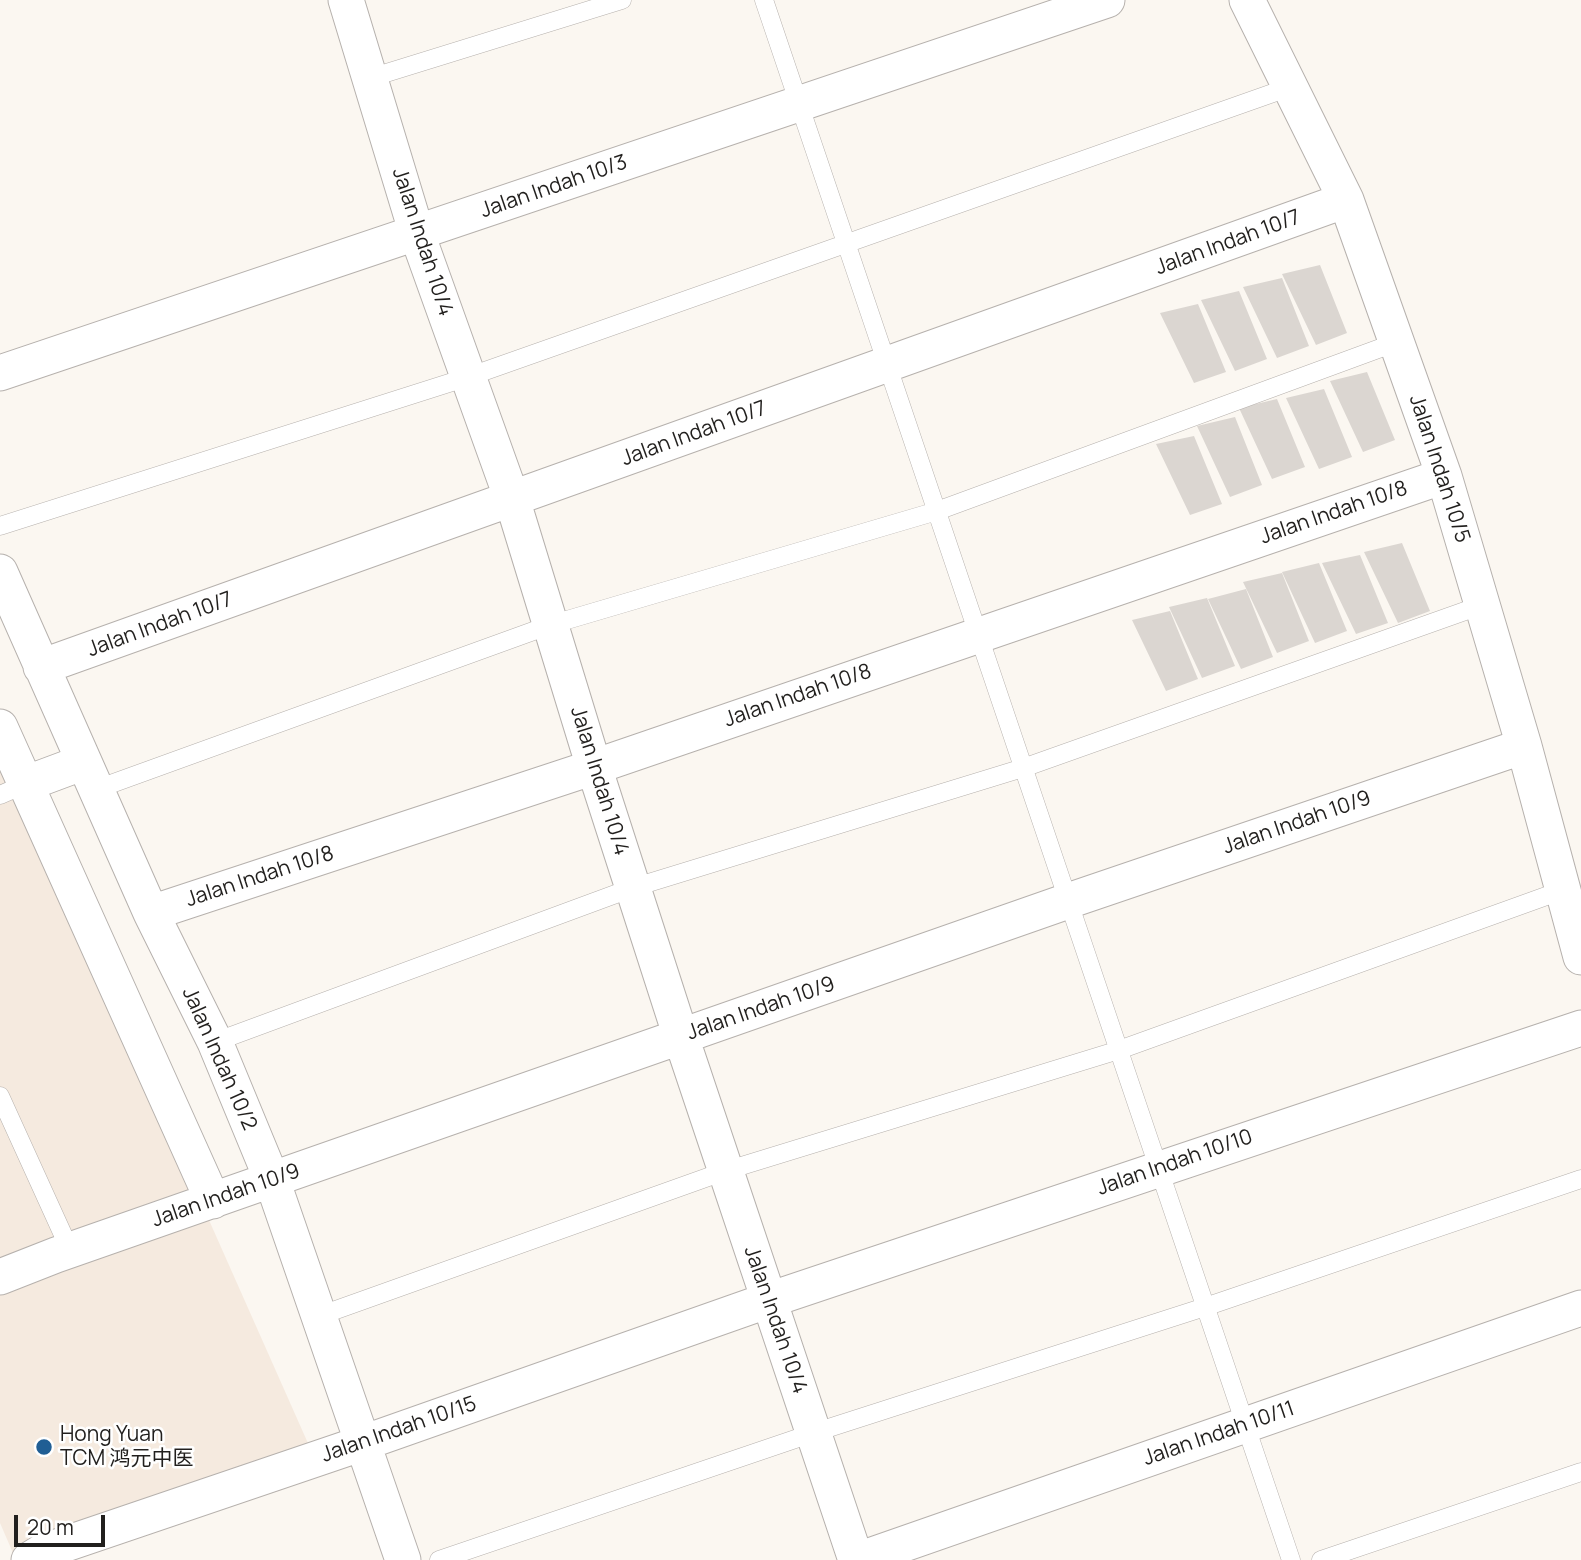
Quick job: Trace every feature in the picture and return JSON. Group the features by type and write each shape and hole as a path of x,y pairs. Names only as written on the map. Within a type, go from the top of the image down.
{"street":[{"name":"Jalan Indah 10/4","path":"346,0 417,234 512,499 632,888 857,1560"},
{"name":"Jalan Indah 10/3","path":"0,373 1107,0"},
{"name":"Jalan Indah 10/5","path":"1247,0 1346,200 1444,476 1524,746 1581,957"},
{"name":"Jalan Indah 10/7","path":"41,667 1346,200"},
{"name":"Jalan Indah 10/8","path":"150,913 594,767 1444,476"},
{"name":"Jalan Indah 10/2","path":"0,572 150,913 215,1042 272,1180 403,1560"},
{"path":"0,727 12,790 213,1201"},
{"name":"Jalan Indah 10/9","path":"0,1277 63,1260 272,1180 1068,901 1524,746"},
{"path":"12,790 91,775"},
{"name":"Jalan Indah 10/10","path":"769,1300 1581,1028"},
{"name":"Jalan Indah 10/15","path":"29,1560 41,1552 363,1443 769,1300"},
{"name":"Jalan Indah 10/11","path":"857,1560 1581,1308"}],"lane":[{"path":"370,78 622,0"},
{"path":"764,0 1291,1560"},
{"path":"0,526 468,377 1290,87"},
{"path":"91,775 550,625 937,511 1397,342"},
{"path":"215,1042 632,888 1023,768 1482,605"},
{"path":"319,1316 725,1171 1119,1049 1563,890"},
{"path":"0,1096 63,1260"},
{"path":"439,1560 813,1433 1205,1307 1581,1179"},
{"path":"1321,1560 1581,1472"}],"shaded area":[{"path":"0,749 311,1450 13,1553 0,1523"}],"building":[{"path":"1320,265 1347,333 1316,345 1282,274"},
{"path":"1282,278 1309,346 1277,358 1243,287"},
{"path":"1239,291 1267,359 1235,371 1201,300"},
{"path":"1198,304 1226,372 1194,383 1160,313"},
{"path":"1367,372 1395,440 1363,452 1330,381"},
{"path":"1324,389 1352,457 1319,469 1286,398"},
{"path":"1277,399 1305,467 1272,479 1239,408"},
{"path":"1235,417 1262,485 1230,497 1197,426"},
{"path":"1194,436 1222,504 1190,515 1156,444"},
{"path":"1402,543 1430,611 1398,623 1364,552"},
{"path":"1360,555 1388,623 1356,634 1322,563"},
{"path":"1319,563 1347,631 1315,643 1282,572"},
{"path":"1282,573 1309,641 1277,653 1243,582"},
{"path":"1246,589 1273,657 1241,669 1208,599"},
{"path":"1207,598 1235,666 1202,678 1169,607"},
{"path":"1170,611 1198,679 1166,691 1132,620"}],"place":[{"name":"Hong Yuan TCM 鸿元中医","path":"44,1447"}]}
